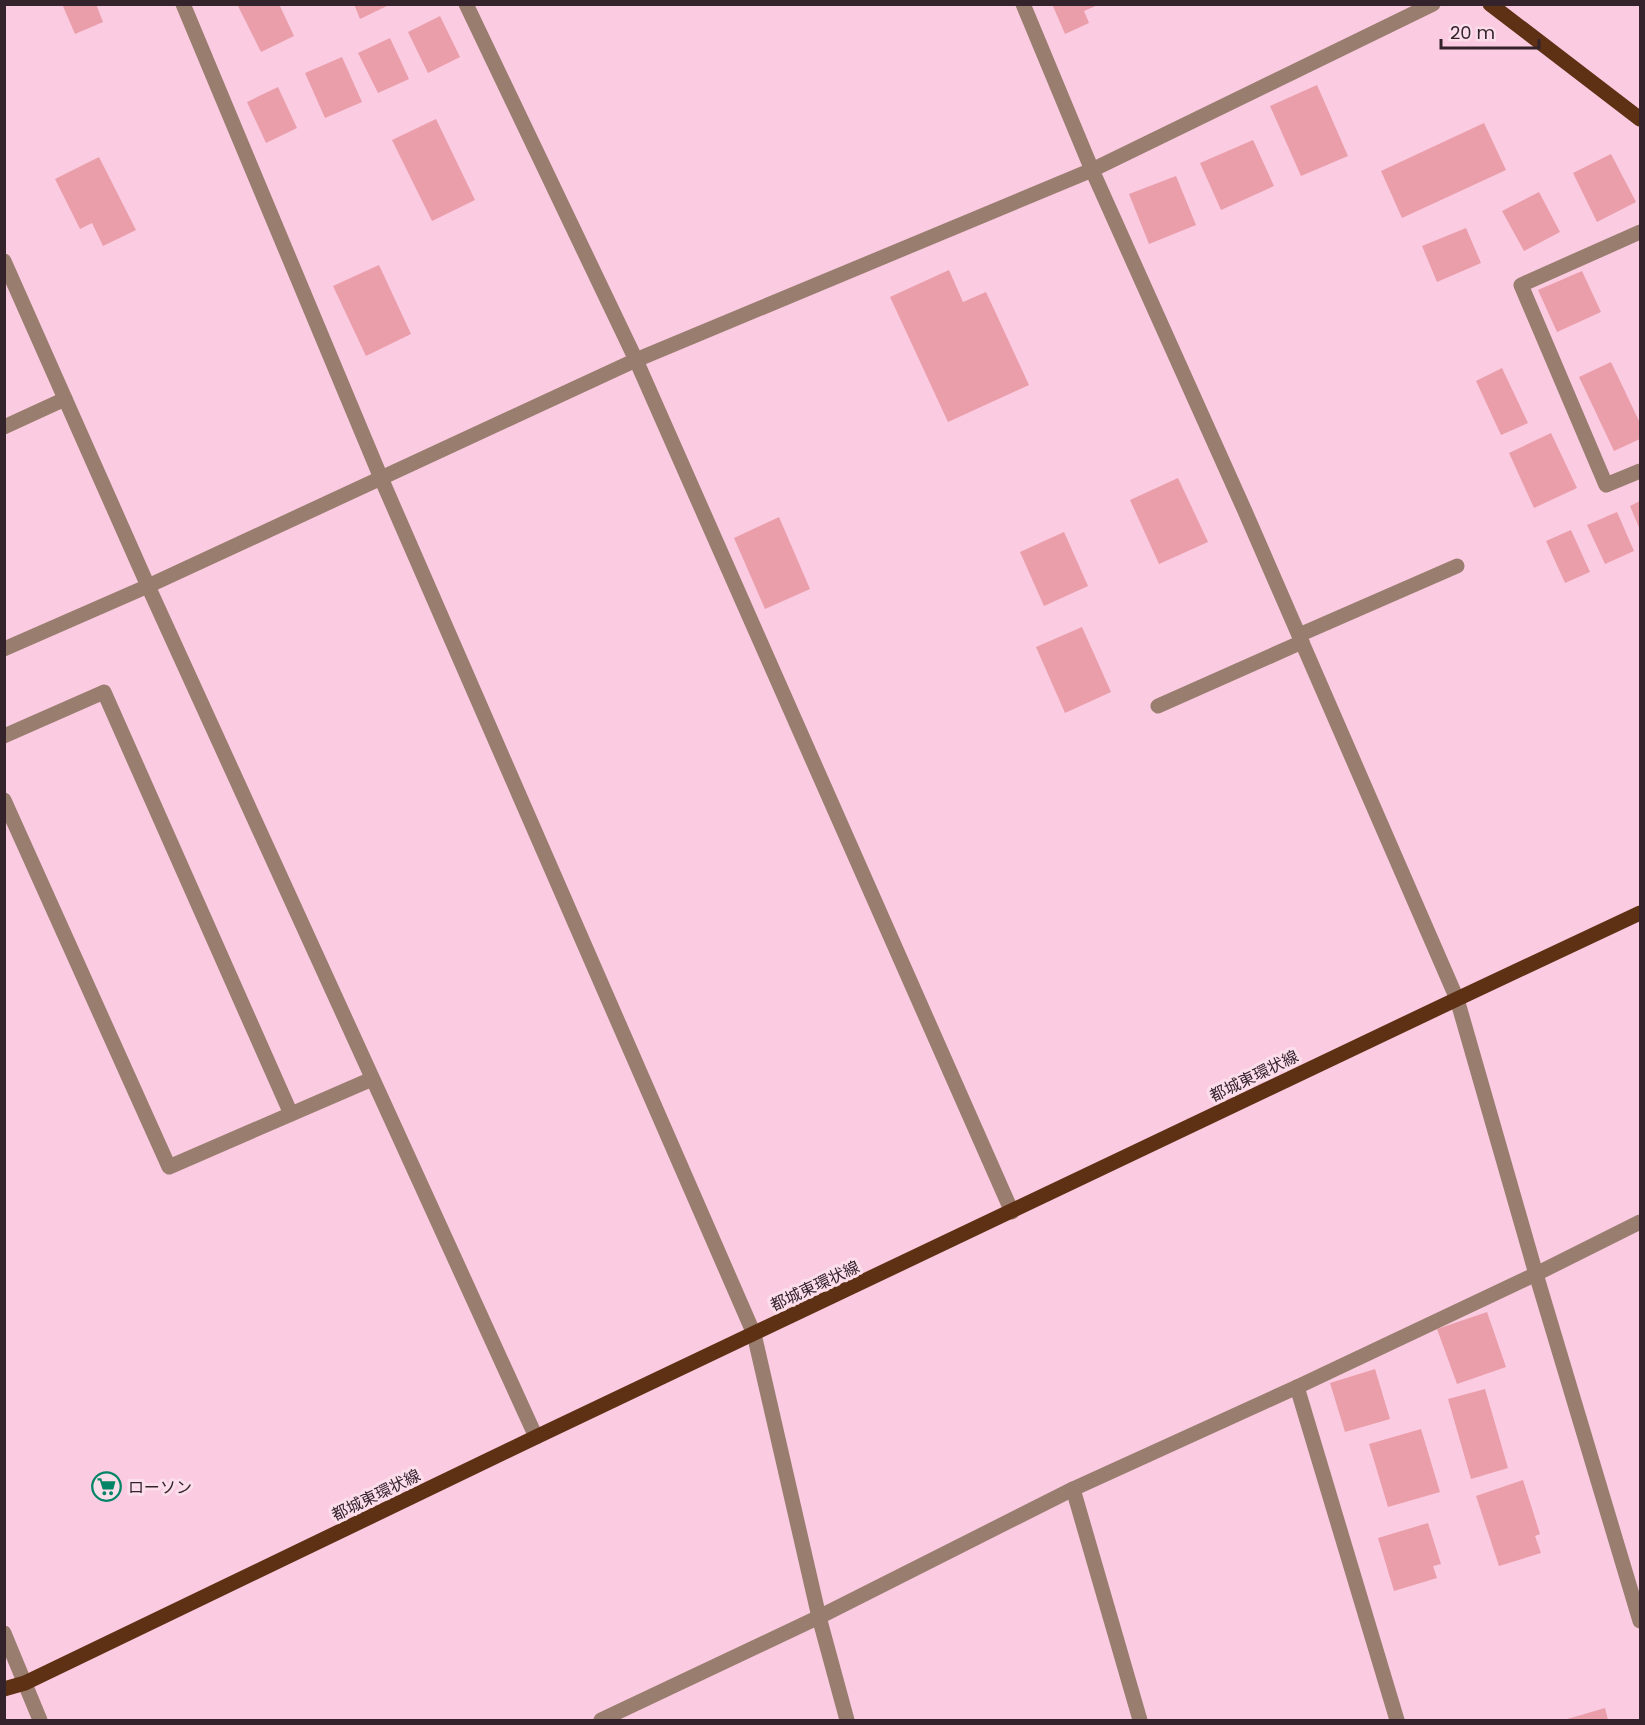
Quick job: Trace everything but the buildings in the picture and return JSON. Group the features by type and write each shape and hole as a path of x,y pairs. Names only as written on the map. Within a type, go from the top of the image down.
{"main road":[{"path":"1490,4 1641,119"},
{"name":"都城東環状線","path":"4,1689 25,1683 536,1437 1641,913"}],"street":[{"path":"183,4 381,478 754,1334 819,1617 847,1720"},
{"path":"466,4 636,360 1012,1212"},
{"path":"1023,4 1092,170 1245,509 1457,999 1536,1274 1641,1622"},
{"path":"4,649 148,586 636,360 1092,170 1433,4"},
{"path":"1641,232 1521,285 1606,485 1641,471"},
{"path":"4,261 148,586 536,1437"},
{"path":"4,427 65,399"},
{"path":"1158,706 1457,566"},
{"path":"4,736 104,692 291,1114"},
{"path":"4,800 169,1167 372,1079"},
{"path":"609,1719 819,1617 1072,1489 1297,1387 1641,1222"},
{"path":"1297,1387 1397,1720"},
{"path":"1072,1489 1140,1720"},
{"path":"4,1633 40,1720"}],"place":[{"name":"ローソン","path":"107,1487"}]}
